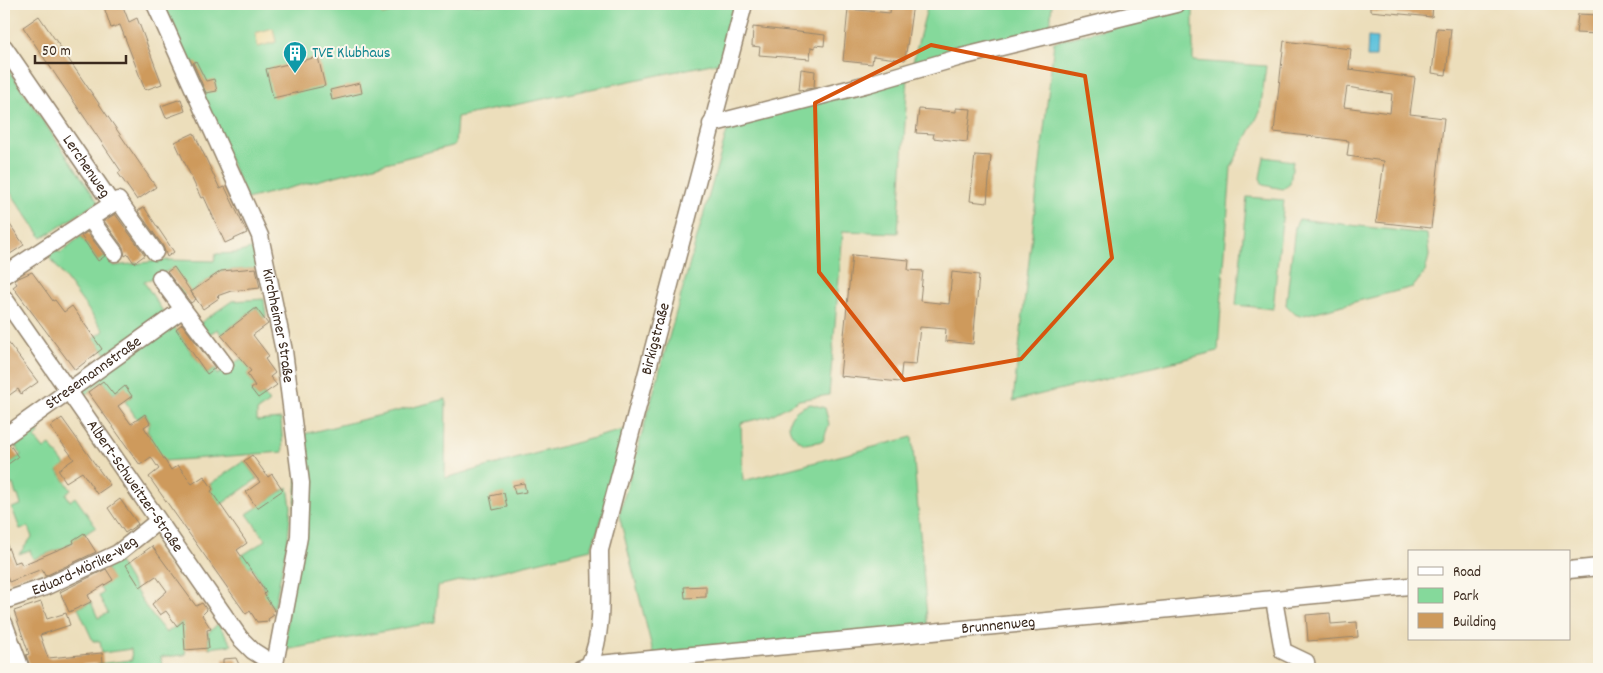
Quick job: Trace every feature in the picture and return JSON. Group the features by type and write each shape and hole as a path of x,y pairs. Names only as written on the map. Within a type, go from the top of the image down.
{"street":[{"name":"Kirchheimer Straße","path":"155,4 260,236 284,351 301,483 299,537 274,667"},
{"name":"Birkigstraße","path":"584,667 596,651 600,615 600,550 744,4"},
{"path":"711,124 868,84 960,57 1176,4"},
{"name":"Lerchenweg","path":"4,47 112,204 4,275"},
{"path":"112,204 118,200 155,252"},
{"path":"90,219 115,253"},
{"path":"160,278 225,365"},
{"name":"Albert-Schweitzer-Straße","path":"4,298 240,638 252,651 274,667"},
{"name":"Stresemannstraße","path":"4,437 70,392 183,309"},
{"name":"Eduard-Mörike-Weg","path":"4,601 45,588 118,553 158,520"},
{"path":"1570,570 1599,567"},
{"name":"Brunnenweg","path":"584,667 1408,586"},
{"path":"1274,600 1283,651 1306,662 1307,669"},
{"path":"4,623 21,669"}],"highlighted area":[{"path":"931,45 1085,76 1112,258 1021,359 904,380 819,272 815,103"}],"green space":[{"path":"162,4 737,4 721,62 457,117 455,145 247,199"},
{"path":"928,4 1052,4 1050,29 912,66"},
{"path":"1193,6 1193,61 1266,66 1260,112 1231,167 1218,351 1013,401 1054,42"},
{"path":"4,63 98,202 42,238 4,183"},
{"path":"908,76 898,233 843,231 829,395 799,400 770,416 741,423 743,481 912,437 928,630 654,656 619,515 729,124"},
{"path":"1264,157 1293,161 1290,184 1283,189 1263,185 1260,178"},
{"path":"1247,197 1284,200 1273,309 1236,305"},
{"path":"1299,219 1427,234 1429,256 1425,272 1413,287 1300,316 1295,314 1286,305 1295,227"},
{"path":"81,236 98,261 106,255 113,266 169,260 214,261 216,254 237,253 254,248 259,268 221,271 181,297 177,290 185,284 174,268 144,282 164,313 106,354 94,338 104,331 46,252 54,246 60,253"},
{"path":"264,299 266,316 263,318 256,308 221,335 218,329 207,335 200,323 232,301"},
{"path":"171,323 207,374 216,368 217,375 242,358 251,371 247,374 255,386 251,389 258,398 264,394 269,403 257,411 257,421 281,419 283,452 165,461 146,442 152,438 147,431 150,423 145,414 137,419 125,401 132,396 125,387 113,394 103,381 83,396 79,390"},
{"path":"446,399 445,478 627,429 602,518 591,549 438,586 435,622 285,650 300,435"},
{"path":"811,404 825,408 829,424 823,441 805,444 792,434 789,422 796,411"},
{"path":"32,422 39,433 35,438 44,449 50,445 65,465 58,471 71,490 66,494 70,501 75,497 96,527 65,547 33,559 30,550 19,554 32,537 28,527 20,529 12,508 21,505 13,484 6,486 4,467 21,455 11,438"},
{"path":"244,461 257,479 212,511 202,497 213,489 210,484"},
{"path":"288,487 291,507 288,539 274,609 269,602 261,607 255,599 266,591 251,566 242,572 241,556 266,540 247,514"},
{"path":"119,562 147,609 166,633 189,617 185,655 161,657 162,669 98,669 98,664 132,660 131,649 102,653 100,641 93,641 78,608 91,602 98,618 108,613 99,596 103,593 100,588 112,580 106,568"},
{"path":"218,624 232,645 209,648 208,633"}],"sand":[{"path":"379,4 397,4 398,11 382,15"},
{"path":"273,28 276,42 258,47 255,33"}],"water":[{"path":"1368,37 1377,38 1376,57 1367,57"}],"building":[{"path":"103,4 122,4 129,22 137,18 162,84 145,90 120,25 111,28"},
{"path":"891,4 913,4 905,60 873,56 872,64 843,61 848,9 890,13"},
{"path":"1370,4 1433,4 1432,17 1370,11"},
{"path":"1578,14 1599,15 1599,34 1576,33"},
{"path":"39,16 156,187 137,200 118,173 121,171 23,27"},
{"path":"753,27 825,35 824,46 815,45 815,48 811,47 810,59 759,55 760,47 752,46"},
{"path":"1437,28 1451,29 1446,75 1432,73"},
{"path":"1284,41 1351,49 1349,69 1415,78 1410,114 1444,118 1431,228 1376,222 1384,161 1347,156 1349,141 1274,132","holes":["1347,87 1392,94 1390,113 1344,107"]},
{"name":"TVE Klubhaus","path":"318,57 325,86 273,98 266,69"},
{"path":"196,61 206,81 214,79 217,91 206,93 193,63"},
{"path":"801,69 815,71 814,88 799,90"},
{"path":"360,83 362,93 332,100 330,90"},
{"path":"181,99 185,111 166,118 161,106"},
{"path":"956,108 971,109 967,142 933,138 934,134 916,133 919,109 956,112"},
{"path":"194,133 220,189 225,187 247,233 225,243 204,197 201,198 175,142"},
{"path":"975,155 991,156 987,203 970,201"},
{"path":"144,207 174,252 167,257 163,246 138,211"},
{"path":"115,214 145,255 134,263 128,254 125,256 123,247 104,221"},
{"path":"4,216 24,245 4,258"},
{"path":"87,232 105,256 98,261 81,236"},
{"path":"852,255 909,260 908,270 923,271 920,301 949,304 952,272 979,275 973,344 945,341 946,329 920,327 916,365 902,364 900,382 840,376"},
{"path":"174,267 196,299 191,303 167,272"},
{"path":"256,268 260,288 231,291 217,296 219,298 203,309 191,292 221,271"},
{"path":"32,272 53,301 55,300 64,312 72,306 102,349 75,370 13,287 17,284 14,280"},
{"path":"256,308 268,324 253,335 269,356 265,359 275,373 270,377 277,385 258,398 251,389 255,386 247,374 251,371 221,335"},
{"path":"182,324 215,368 207,374 176,329"},
{"path":"4,337 38,382 21,394 18,389 4,399"},
{"path":"103,381 114,395 125,386 132,396 118,406 131,424 145,414 150,423 144,427 171,470 178,465 192,484 204,476 213,489 211,491 247,543 237,550 266,592 264,594 274,610 272,612 274,615 268,619 269,621 257,622 250,611 246,614 149,477 159,469 151,457 140,465 88,392"},
{"path":"62,418 110,485 97,494 82,472 66,482 58,470 74,459 50,427"},
{"path":"10,445 18,457 4,467 4,447"},
{"path":"252,455 268,477 272,474 283,490 257,508 246,492 260,482 244,461"},
{"path":"524,483 526,492 515,494 513,485"},
{"path":"504,493 507,507 493,510 490,496"},
{"path":"120,499 138,524 125,533 108,508"},
{"path":"84,533 96,552 45,576 42,569 9,582 4,569 4,537 14,563 20,561 22,565 74,543 73,540"},
{"path":"152,546 196,606 202,603 207,610 202,615 211,629 207,630 209,648 185,650 183,621 177,626 166,611 160,615 152,604 167,591 156,576 140,587 126,565"},
{"path":"106,569 113,580 88,595 91,602 69,612 60,592"},
{"path":"706,586 706,597 685,598 684,587"},
{"path":"41,602 47,619 66,613 70,625 40,635 48,658 102,653 103,663 52,667 52,669 31,669 26,655 29,654 14,611"},
{"path":"1330,613 1331,624 1357,622 1358,637 1308,641 1306,615"},
{"path":"236,658 241,669 223,669 223,659"}],"place":[{"name":"TVE Klubhaus","path":"295,74"}]}
